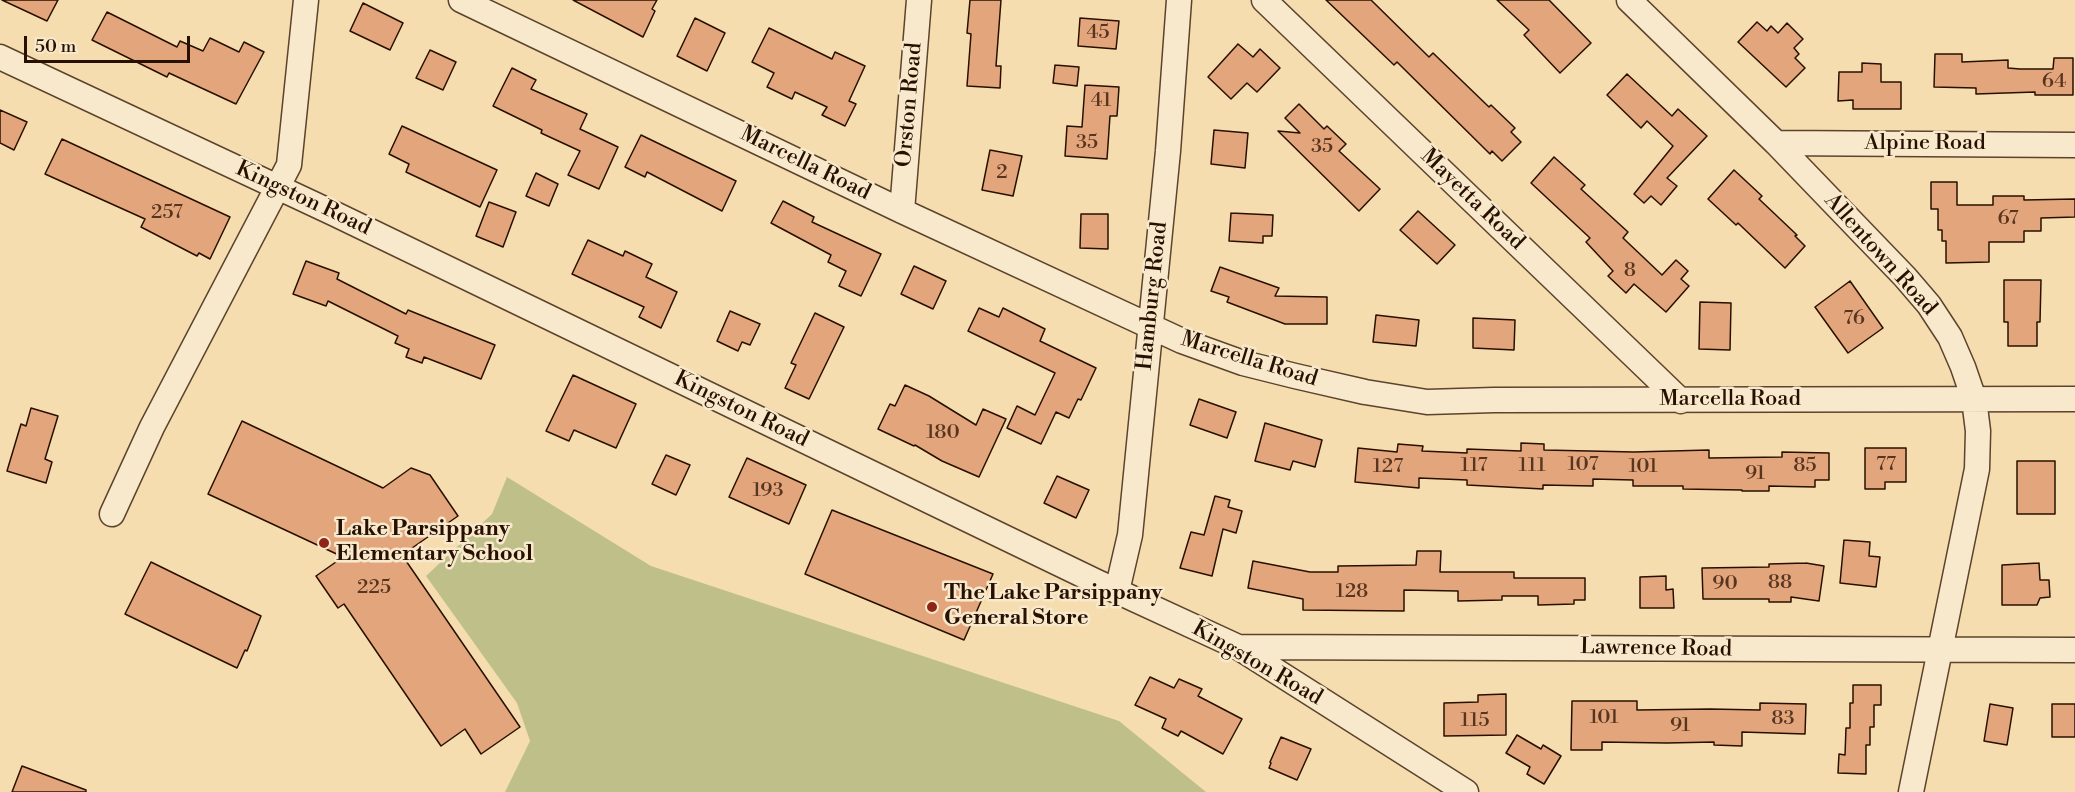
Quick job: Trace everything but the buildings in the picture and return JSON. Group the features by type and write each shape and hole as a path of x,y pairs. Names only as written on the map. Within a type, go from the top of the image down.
{"street":[{"path":"112,514 152,428 289,165 306,0"},
{"name":"Marcella Road","path":"461,0 902,211 1182,341 1243,363 1365,392 1427,402 2075,399"},
{"name":"Orston Road","path":"902,211 919,0"},
{"name":"Hamburg Road","path":"1117,591 1130,535 1168,151 1179,0"},
{"name":"Mayetta Road","path":"1264,0 1681,400"},
{"name":"Allentown Road","path":"1629,0 1776,143 1905,277 1929,305 1950,337 1974,399 1978,431 1977,469 1911,792"},
{"name":"Kingston Road","path":"0,57 278,186 1117,591 1238,647 1466,792"},
{"name":"Alpine Road","path":"1776,143 2075,145"},
{"name":"Lawrence Road","path":"1238,647 2075,650"}],"green space":[{"path":"507,477 651,566 1119,721 1206,792 505,792 530,741 517,703 426,576 492,514"}],"place":[{"name":"Lake Parsippany Elementary School","path":"324,543"},
{"name":"The Lake Parsippany General Store","path":"932,607"}]}
